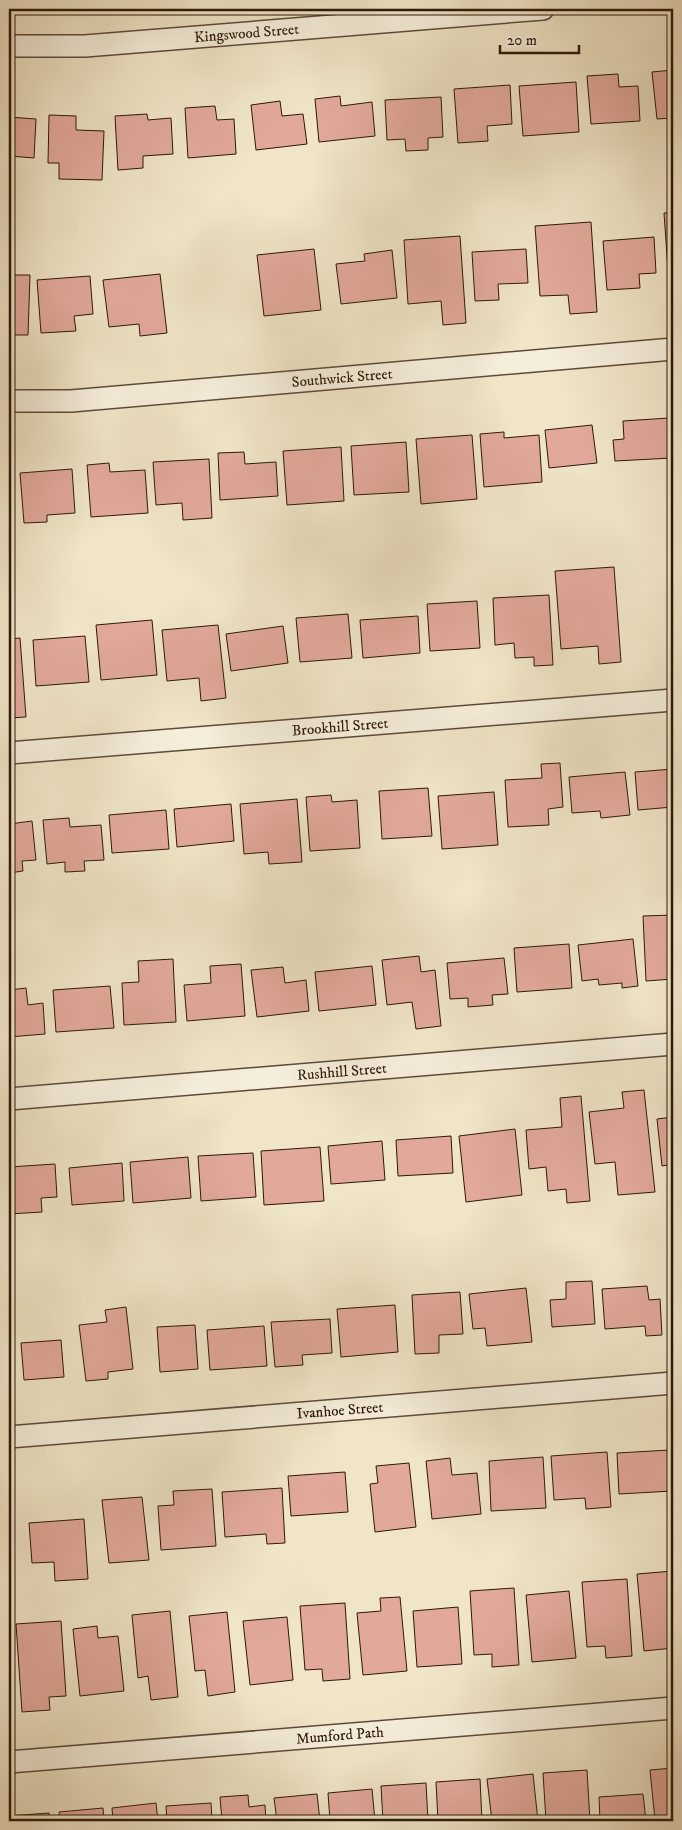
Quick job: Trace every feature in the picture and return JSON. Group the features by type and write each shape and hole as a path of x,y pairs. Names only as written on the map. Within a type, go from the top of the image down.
{"street":[{"name":"Kingswood Street","path":"9,46 86,46 544,9"},
{"name":"Southwick Street","path":"9,401 71,401 673,349"},
{"name":"Brookhill Street","path":"9,753 673,700"},
{"name":"Rushhill Street","path":"9,1099 673,1044"},
{"name":"Ivanhoe Street","path":"9,1437 673,1383"},
{"name":"Mumford Path","path":"9,1762 673,1708"}],"building":[{"path":"673,70 673,118 657,119 652,72"},
{"path":"618,74 619,87 638,86 640,121 591,124 587,76"},
{"path":"576,82 579,132 523,136 519,86"},
{"path":"510,85 512,124 487,126 488,141 458,143 454,89"},
{"path":"340,96 341,106 372,102 375,136 319,142 315,99"},
{"path":"441,97 443,137 428,138 428,150 406,151 405,139 387,140 385,100"},
{"path":"280,101 282,116 303,114 307,144 256,150 251,105"},
{"path":"215,106 217,120 234,119 236,154 188,158 185,108"},
{"path":"147,114 148,120 171,118 173,154 143,156 143,168 118,170 115,116"},
{"path":"49,115 76,116 76,130 104,131 102,180 59,179 59,163 48,163"},
{"path":"9,117 36,119 34,158 9,156"},
{"path":"664,213 673,213 673,284 669,284"},
{"path":"591,222 597,312 570,314 568,295 540,296 535,226"},
{"path":"460,236 466,323 443,325 441,301 408,304 404,240"},
{"path":"654,237 656,273 639,274 640,288 607,290 603,241"},
{"path":"314,249 321,310 264,316 257,255"},
{"path":"526,249 528,283 498,284 499,300 475,301 472,252"},
{"path":"392,250 397,298 341,304 336,264 365,261 364,254"},
{"path":"160,274 167,333 140,336 139,324 109,327 103,280"},
{"path":"9,275 30,275 28,335 9,335"},
{"path":"90,276 93,314 74,316 76,331 41,333 37,280"},
{"path":"669,418 672,458 615,461 613,440 624,439 623,421"},
{"path":"592,425 597,463 549,468 545,430"},
{"path":"504,432 504,438 539,435 542,482 484,487 480,434"},
{"path":"472,435 477,499 421,504 416,439"},
{"path":"406,442 409,492 354,495 351,446"},
{"path":"341,447 344,501 287,505 283,451"},
{"path":"244,452 245,464 276,462 278,496 220,500 218,453"},
{"path":"209,459 212,518 183,520 182,503 156,505 153,462"},
{"path":"109,463 110,472 145,470 148,513 91,517 87,465"},
{"path":"72,469 75,513 47,515 47,522 24,523 20,473"},
{"path":"614,567 621,662 599,664 598,646 561,649 555,571"},
{"path":"549,595 553,665 534,666 534,657 515,658 514,643 495,645 493,598"},
{"path":"477,601 480,648 430,651 427,604"},
{"path":"348,614 352,658 300,662 296,618"},
{"path":"418,616 420,653 363,658 360,620"},
{"path":"152,620 157,675 101,680 96,625"},
{"path":"218,625 226,698 201,701 199,678 167,681 162,630"},
{"path":"283,626 288,663 231,671 226,634"},
{"path":"85,636 89,682 36,686 33,640"},
{"path":"20,638 26,717 9,718 9,639"},
{"path":"560,763 563,807 548,809 549,825 508,827 505,780 542,778 541,764"},
{"path":"673,769 673,807 638,810 635,772"},
{"path":"625,772 630,815 601,818 600,811 572,813 569,777"},
{"path":"428,788 432,836 382,839 379,791"},
{"path":"494,792 498,845 442,849 438,796"},
{"path":"331,795 332,802 357,800 360,848 310,851 306,797"},
{"path":"297,799 302,862 269,864 268,852 244,854 240,804"},
{"path":"231,804 234,841 177,847 174,809"},
{"path":"166,810 169,849 112,853 109,815"},
{"path":"69,818 70,827 101,825 104,860 84,861 85,871 65,872 65,862 47,864 43,820"},
{"path":"32,821 36,860 22,861 23,871 9,873 9,824"},
{"path":"673,915 673,979 646,981 643,916"},
{"path":"633,939 638,986 622,988 622,983 599,985 598,979 582,981 578,945"},
{"path":"569,944 572,988 517,992 514,948"},
{"path":"419,956 421,972 435,970 441,1026 416,1029 412,1002 387,1005 382,960"},
{"path":"504,958 508,994 492,995 493,1005 468,1007 468,998 450,999 447,963"},
{"path":"173,959 176,1022 124,1025 122,983 139,982 138,961"},
{"path":"241,964 245,1016 187,1021 184,985 211,983 210,966"},
{"path":"372,966 376,1005 319,1011 315,972"},
{"path":"283,967 285,983 306,980 309,1011 257,1017 251,970"},
{"path":"110,986 114,1028 56,1032 53,990"},
{"path":"26,988 28,1005 43,1003 45,1034 9,1037 9,990"},
{"path":"644,1090 655,1192 618,1195 615,1162 595,1164 589,1112 624,1108 622,1092"},
{"path":"581,1096 590,1201 567,1203 566,1189 548,1191 546,1167 529,1169 526,1130 562,1127 560,1098"},
{"path":"673,1117 673,1164 662,1166 657,1119"},
{"path":"515,1129 522,1195 466,1202 459,1136"},
{"path":"451,1136 453,1173 398,1176 396,1140"},
{"path":"382,1141 385,1180 331,1184 328,1146"},
{"path":"320,1147 324,1201 264,1205 261,1151"},
{"path":"253,1153 256,1197 201,1201 198,1156"},
{"path":"188,1157 191,1198 133,1203 130,1162"},
{"path":"122,1163 124,1201 72,1205 69,1168"},
{"path":"55,1164 57,1197 41,1198 42,1212 9,1214 9,1167"},
{"path":"592,1281 595,1324 552,1327 550,1300 566,1299 566,1282"},
{"path":"647,1286 649,1300 660,1299 662,1335 646,1336 645,1326 605,1329 602,1289"},
{"path":"526,1288 532,1342 487,1346 485,1328 473,1329 469,1294"},
{"path":"460,1292 463,1334 439,1335 439,1353 415,1354 412,1295"},
{"path":"395,1305 398,1352 341,1357 337,1309"},
{"path":"126,1307 133,1369 108,1372 108,1379 86,1381 79,1325 107,1322 105,1310"},
{"path":"330,1319 332,1353 302,1355 303,1365 275,1367 271,1322"},
{"path":"195,1325 198,1369 160,1372 157,1327"},
{"path":"264,1326 267,1366 210,1370 207,1330"},
{"path":"61,1340 64,1377 24,1380 21,1343"},
{"path":"670,1450 672,1491 619,1494 617,1453"},
{"path":"607,1452 611,1507 586,1509 585,1498 554,1500 551,1456"},
{"path":"543,1457 546,1508 491,1511 489,1461"},
{"path":"450,1458 452,1475 477,1473 481,1514 432,1519 426,1461"},
{"path":"409,1463 416,1527 375,1532 370,1484 378,1483 376,1466"},
{"path":"345,1472 348,1512 291,1516 288,1476"},
{"path":"282,1488 285,1543 267,1544 266,1534 225,1537 222,1492"},
{"path":"212,1489 216,1546 161,1550 158,1506 174,1505 173,1491"},
{"path":"142,1497 149,1560 109,1563 102,1500"},
{"path":"9,1502 14,1536 9,1537"},
{"path":"84,1519 88,1579 55,1581 54,1562 32,1563 29,1523"},
{"path":"673,1571 673,1648 644,1651 637,1574"},
{"path":"627,1579 632,1656 606,1658 605,1646 587,1647 582,1582"},
{"path":"514,1588 519,1665 492,1667 492,1654 474,1655 470,1591"},
{"path":"569,1591 576,1658 532,1662 526,1595"},
{"path":"400,1597 407,1671 363,1675 357,1613 381,1611 380,1598"},
{"path":"345,1603 350,1679 323,1681 322,1669 305,1670 300,1606"},
{"path":"458,1607 462,1664 417,1667 413,1611"},
{"path":"170,1611 178,1697 151,1700 148,1676 138,1678 132,1615"},
{"path":"227,1612 235,1692 208,1696 205,1670 195,1671 189,1616"},
{"path":"287,1617 293,1680 250,1685 243,1621"},
{"path":"61,1621 66,1696 49,1697 50,1710 22,1712 16,1624"},
{"path":"97,1626 98,1638 118,1636 124,1691 80,1696 73,1629"},
{"path":"9,1683 11,1707 9,1708"},
{"path":"673,1768 673,1818 655,1820 650,1770"},
{"path":"587,1770 590,1821 546,1821 543,1773"},
{"path":"533,1774 538,1821 492,1821 487,1779"},
{"path":"480,1779 482,1821 438,1821 436,1782"},
{"path":"426,1783 428,1821 383,1821 381,1786"},
{"path":"372,1789 375,1821 330,1821 328,1793"},
{"path":"317,1794 320,1821 277,1821 274,1798"},
{"path":"643,1794 646,1821 600,1821 599,1797"},
{"path":"248,1795 249,1807 265,1805 266,1821 222,1821 220,1797"},
{"path":"156,1803 158,1821 113,1821 112,1808"},
{"path":"211,1803 212,1821 167,1821 166,1806"},
{"path":"103,1808 104,1821 60,1821 59,1812"},
{"path":"49,1813 50,1821 9,1821 9,1816"}]}
